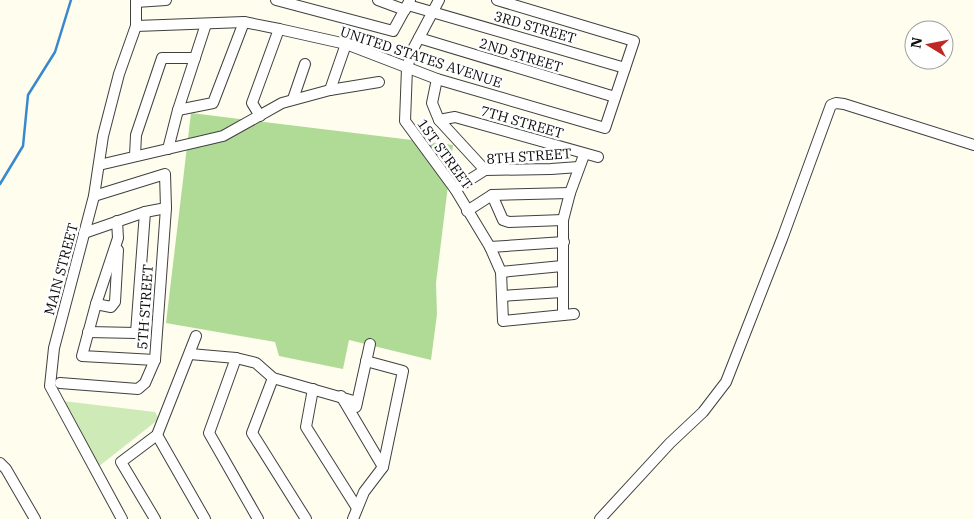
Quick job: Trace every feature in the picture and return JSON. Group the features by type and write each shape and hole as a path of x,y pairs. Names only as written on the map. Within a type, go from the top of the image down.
{"street":[{"path":"136,1 166,0"},
{"path":"276,0 393,31 408,5 378,0"},
{"name":"1ST STREET","path":"439,0 412,51 407,68 404,121 455,189 467,212 490,247 501,272 502,321 563,315"},
{"path":"497,0 634,41 615,97"},
{"name":"MAIN STREET","path":"55,382 54,348 94,196 103,136 119,74 136,26 136,1"},
{"name":"3RD STREET","path":"408,5 625,68"},
{"path":"178,110 213,103 244,22"},
{"name":"UNITED STATES AVENUE","path":"136,26 244,22 279,29 346,44 437,79 605,128 615,97"},
{"path":"168,149 178,110 206,24"},
{"path":"260,116 252,103 279,29"},
{"name":"2ND STREET","path":"419,38 615,97"},
{"path":"330,90 346,44"},
{"path":"136,156 136,135 162,58 195,58"},
{"path":"293,99 305,64"},
{"path":"437,79 432,103 439,120 485,170"},
{"path":"99,165 223,136 282,102 330,90 379,82"},
{"path":"600,519 670,442 703,412 726,382 782,239 831,105 844,104 974,145"},
{"name":"7TH STREET","path":"439,120 456,117 584,155 598,157"},
{"path":"574,314 563,315 562,266 564,220 570,193 584,155"},
{"name":"8TH STREET","path":"455,189 485,170 551,170 580,167"},
{"name":"5TH STREET","path":"55,382 138,389 145,383 155,360 166,208 165,174 94,196"},
{"path":"467,212 492,195 570,193"},
{"path":"492,195 503,220 510,222 564,220"},
{"path":"84,233 145,212 166,208"},
{"path":"88,332 136,333 145,212"},
{"path":"96,304 111,306 116,302 117,221"},
{"path":"118,238 96,304 82,356 155,360"},
{"path":"490,247 564,242"},
{"path":"501,272 562,266"},
{"path":"502,296 562,292"},
{"path":"155,519 121,462 157,435 196,336"},
{"path":"354,419 370,344"},
{"path":"190,354 236,358 256,363 273,378 357,402"},
{"path":"236,358 209,433 258,519"},
{"path":"353,519 364,492 383,467 403,371 366,361"},
{"path":"273,378 252,433 306,519"},
{"path":"55,382 50,386 122,519"},
{"path":"313,389 306,428 357,508"},
{"path":"341,396 383,467"},
{"path":"157,435 206,519"},
{"path":"3,467 35,519"}],"green space":[{"path":"191,113 453,145 436,283 437,314 431,360 349,340 343,369 279,356 275,342 166,323"},
{"path":"63,401 155,412 159,419 98,467"}],"waterway":[{"path":"0,184 23,146 28,95 55,52 71,0"}]}
